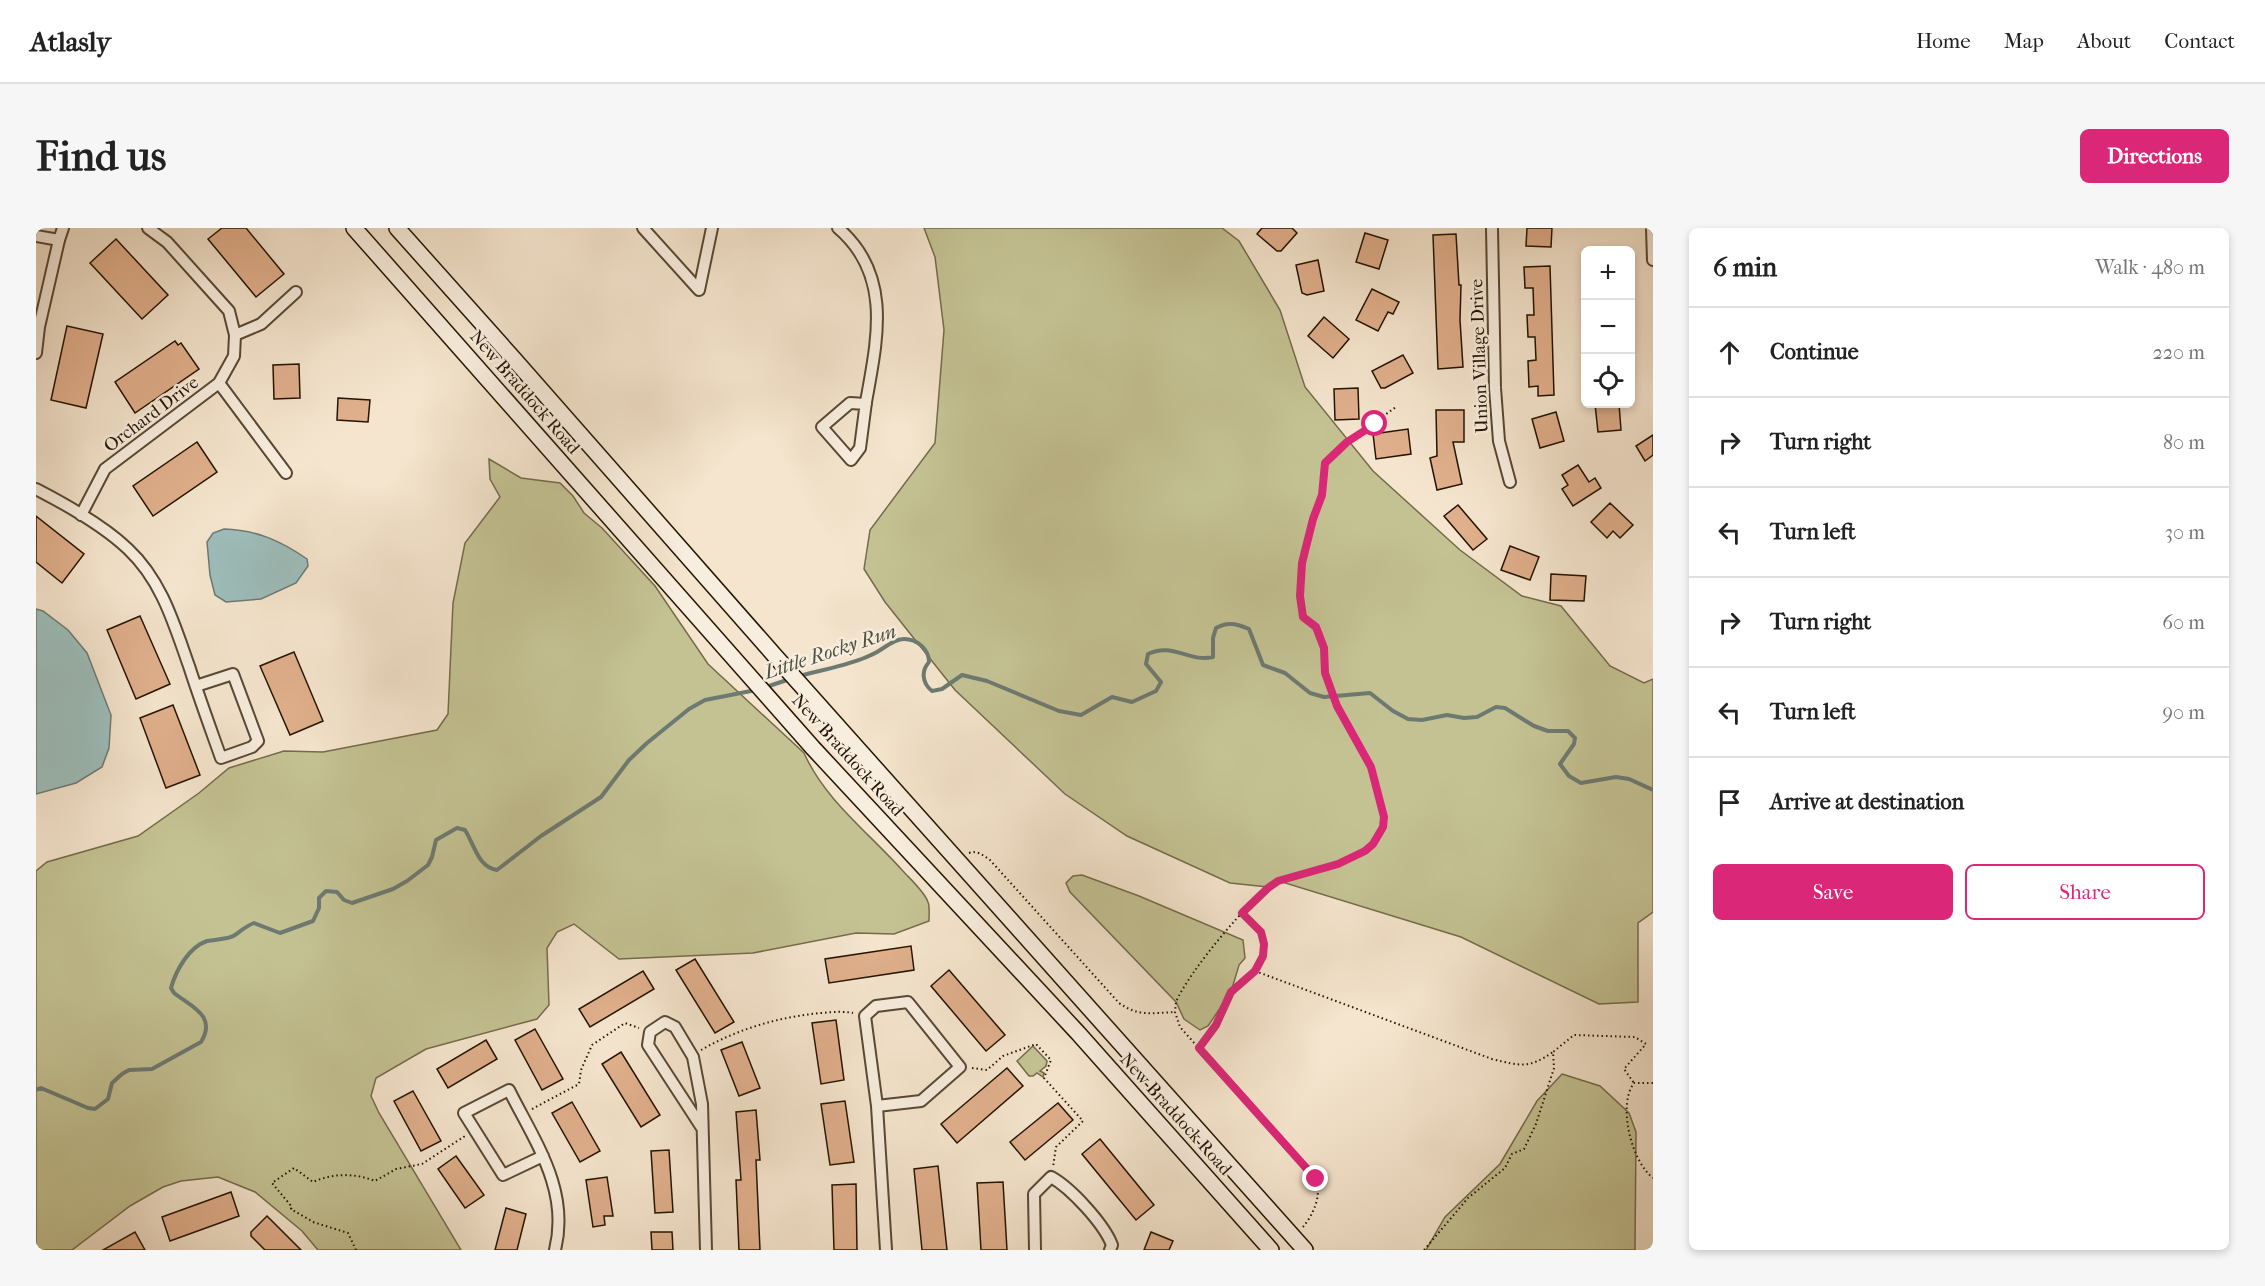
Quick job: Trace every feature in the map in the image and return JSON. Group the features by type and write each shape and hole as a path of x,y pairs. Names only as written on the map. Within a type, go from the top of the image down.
{"main road":[{"name":"New Braddock Road","path":"354,228 813,748 1078,1033 1270,1250"},
{"name":"New Braddock Road","path":"397,228 1305,1250"}],"street":[{"path":"36,353 37,326 63,228"},
{"name":"Orchard Drive","path":"81,514 105,469 219,383 234,356 235,334 229,311 167,242 148,228"},
{"path":"643,228 699,290 712,228"},
{"path":"838,228 868,266 875,289 878,315 877,344 860,448 850,460 822,427 850,403 866,404"},
{"name":"Union Village Drive","path":"1492,228 1495,388 1499,441 1510,482"},
{"path":"1652,228 1653,260"},
{"path":"36,236 59,240"},
{"path":"235,334 261,324 296,292"},
{"path":"219,383 285,473"},
{"path":"36,489 81,514 128,549 152,576 165,599 221,758 252,747 258,741 233,674 196,686"},
{"path":"877,1106 921,1101 960,1067 908,1002 876,1006 865,1016 877,1106 886,1250"},
{"path":"702,1128 648,1045 650,1032 665,1022 675,1027 692,1055 702,1104 706,1250"},
{"path":"543,1155 503,1175 464,1113 509,1090 543,1155 549,1168 557,1196 560,1230 555,1250"},
{"path":"1035,1250 1034,1194 1051,1177 1062,1183 1107,1233 1112,1245 1110,1250"}],"path":[{"path":"1300,1229 1312,1213 1316,1201 1318,1184 1316,1179 1180,1027 1175,1012 1179,995 1218,939 1268,888 1278,881 1338,864 1365,851 1373,844 1383,827 1384,817 1371,767 1337,706 1325,673 1324,648 1316,627 1303,617 1300,596 1304,554 1322,495 1325,463 1347,442 1396,407"},
{"path":"969,853 974,851 980,853 990,860 1119,1004 1142,1014 1175,1012"},
{"path":"1199,1048 1216,1025 1231,992 1255,971 1263,956 1264,944 1261,932 1242,913"},
{"path":"1255,971 1492,1059 1516,1065 1535,1064 1574,1035 1635,1037 1646,1044 1624,1069 1635,1083"},
{"path":"692,1055 752,1026 788,1017 845,1011 865,1016"},
{"path":"521,1114 579,1084 581,1070 595,1041 626,1023 650,1032"},
{"path":"960,1067 987,1070 1003,1056 1036,1044 1051,1060 1044,1077 1083,1121 1056,1148 1051,1177"},
{"path":"1424,1250 1468,1198 1505,1168 1512,1154 1524,1149 1536,1124 1554,1068 1553,1052"},
{"path":"1635,1083 1653,1083"},
{"path":"1635,1083 1627,1098 1628,1124 1643,1171 1653,1178"},
{"path":"356,1250 348,1233 313,1222 291,1209 272,1183 294,1168 313,1182 329,1175 363,1177 375,1181 396,1169 422,1164 475,1130"}],"shaded area":[{"path":"924,228 1222,228 1239,241 1280,310 1305,387 1373,471 1460,550 1522,596 1561,606 1610,666 1644,683 1653,679 1653,912 1638,923 1638,1002 1599,1004 1461,937 1279,881 1268,887 1230,883 1127,836 1065,794 955,690 885,602 864,569 870,530 935,443 944,330 935,257"},
{"path":"489,459 521,478 560,483 573,496 584,513 602,528 655,586 708,664 804,753 823,786 835,801 920,889 929,904 929,921 894,934 856,933 753,953 619,959 574,924 557,932 547,948 549,1005 537,1019 426,1049 376,1078 371,1096 379,1113 461,1250 318,1250 302,1231 255,1192 218,1177 181,1181 163,1187 130,1206 72,1250 36,1250 36,871 47,862 138,836 199,793 229,768 284,751 323,752 437,730 448,714 453,603 465,543 500,497 490,479"},
{"path":"1082,875 1139,896 1243,940 1245,958 1239,965 1231,992 1208,1026 1200,1030 1184,1019 1176,1002 1070,892 1066,883 1073,876"},
{"path":"1033,1046 1047,1061 1046,1066 1040,1071 1044,1073 1043,1077 1037,1073 1029,1076 1017,1061"},
{"path":"1562,1074 1600,1086 1629,1113 1636,1132 1635,1250 1426,1250 1445,1217 1500,1164 1537,1101"}],"water":[{"path":"224,529 258,534 278,542 307,559 308,566 296,583 261,599 226,602 215,595 210,575 207,542 213,533"},
{"path":"36,609 43,611 68,630 87,653 111,715 109,748 102,767 76,783 36,794"}],"building":[{"path":"222,228 246,228 284,274 256,297 208,239"},
{"path":"1262,228 1292,228 1297,233 1281,251 1277,251 1257,234"},
{"path":"1527,228 1552,228 1551,247 1526,246"},
{"path":"1365,233 1388,240 1379,269 1356,262"},
{"path":"1456,234 1459,285 1461,285 1460,320 1463,367 1438,369 1433,235"},
{"path":"116,239 168,295 142,319 90,263"},
{"path":"1318,260 1324,291 1307,295 1302,293 1296,265"},
{"path":"1550,266 1554,395 1538,396 1538,386 1529,387 1528,361 1536,360 1535,337 1528,337 1527,315 1534,315 1533,288 1525,288 1524,267"},
{"path":"1372,289 1399,302 1393,314 1388,312 1378,331 1356,320"},
{"path":"1324,317 1349,339 1333,358 1308,336"},
{"path":"67,326 103,334 86,408 51,400"},
{"path":"175,341 178,345 181,343 199,369 135,413 115,382"},
{"path":"1403,355 1413,373 1381,388 1372,371"},
{"path":"299,364 300,398 274,399 273,365"},
{"path":"1358,388 1359,419 1335,420 1334,389"},
{"path":"338,398 370,400 368,422 337,420"},
{"path":"1595,408 1619,408 1621,430 1598,432"},
{"path":"1436,410 1464,410 1464,442 1453,442 1462,484 1437,490 1430,458 1437,456"},
{"path":"1556,412 1564,441 1540,448 1532,419"},
{"path":"1408,429 1411,454 1376,459 1373,434"},
{"path":"1653,435 1653,455 1645,461 1636,446"},
{"path":"197,442 217,472 153,516 133,486"},
{"path":"1578,465 1589,482 1595,478 1601,488 1573,506 1562,489 1568,485 1562,475"},
{"path":"1610,503 1633,525 1620,538 1613,531 1607,538 1591,522"},
{"path":"1458,505 1487,539 1473,550 1444,516"},
{"path":"36,516 84,554 62,583 36,562"},
{"path":"1510,546 1539,557 1530,580 1501,570"},
{"path":"1551,574 1586,576 1584,601 1550,600"},
{"path":"140,616 170,684 136,699 107,630"},
{"path":"294,652 323,721 290,735 260,666"},
{"path":"173,705 200,775 166,788 140,718"},
{"path":"911,946 914,970 829,983 825,959"},
{"path":"695,959 734,1022 715,1033 676,970"},
{"path":"949,970 1005,1035 986,1051 931,986"},
{"path":"643,971 654,989 590,1027 579,1009"},
{"path":"836,1020 844,1080 821,1084 812,1023"},
{"path":"535,1029 563,1079 542,1090 515,1040"},
{"path":"486,1040 497,1059 448,1088 437,1069"},
{"path":"742,1042 760,1088 739,1096 721,1050"},
{"path":"621,1052 660,1115 641,1127 602,1064"},
{"path":"1007,1068 1023,1086 957,1143 941,1124"},
{"path":"413,1091 441,1141 421,1151 394,1101"},
{"path":"845,1101 854,1162 830,1165 821,1104"},
{"path":"572,1102 600,1151 580,1162 552,1113"},
{"path":"1058,1103 1073,1120 1025,1160 1010,1142"},
{"path":"756,1110 760,1160 756,1160 760,1250 739,1250 736,1180 741,1180 736,1112"},
{"path":"1100,1139 1154,1205 1136,1220 1082,1154"},
{"path":"669,1150 673,1212 655,1213 651,1151"},
{"path":"456,1156 484,1195 465,1208 438,1169"},
{"path":"938,1166 947,1250 922,1250 914,1169"},
{"path":"607,1177 613,1216 604,1216 605,1225 593,1227 586,1180"},
{"path":"1003,1182 1007,1250 981,1250 977,1183"},
{"path":"856,1184 857,1250 834,1250 832,1185"},
{"path":"231,1192 239,1216 170,1241 162,1217"},
{"path":"506,1208 526,1214 517,1250 495,1250"},
{"path":"267,1216 301,1250 265,1250 251,1236 251,1232"},
{"path":"135,1232 145,1250 103,1250"},
{"path":"651,1232 672,1232 673,1250 652,1250"},
{"path":"1151,1232 1173,1241 1169,1250 1144,1250"}],"waterway":[{"name":"Little Rocky Run","path":"800,676 854,662 895,641 909,639 925,649 927,653 929,662 924,677 932,691 942,689 962,675 987,681 1059,711 1081,715 1112,697 1132,702 1156,691 1161,682 1146,664 1148,654 1165,650 1197,657 1213,657 1213,638 1216,628 1232,624 1249,629 1263,665 1285,673 1310,693 1324,697 1370,693 1393,711 1408,719 1422,720 1447,715 1464,718 1477,717 1496,707 1505,708 1534,726 1548,731 1568,731 1575,738 1574,744 1560,764 1569,776 1581,783 1616,777 1629,779 1653,790"},
{"name":"Little Rocky Run","path":"766,687 790,679"},
{"name":"Little Rocky Run","path":"36,1090 41,1088 95,1109 108,1099 112,1083 122,1074 129,1070 152,1069 201,1042 205,1033 204,1019 195,1008 174,993 171,988 184,960 200,944 232,937 254,923 280,933 313,921 319,908 319,898 326,891 337,892 344,900 352,903 393,889 428,865 436,840 457,828 465,830 485,865 497,870 541,836 601,797 629,760 689,709 705,700 756,690"}],"route":[{"path":"1316,1179 1199,1048 1216,1025 1231,992 1255,971 1263,956 1264,944 1261,932 1242,913 1278,881 1338,864 1365,851 1379,836 1383,827 1384,817 1371,767 1337,706 1325,673 1324,648 1316,627 1303,617 1300,596 1305,546 1322,495 1325,463 1347,442 1375,424"}]}
